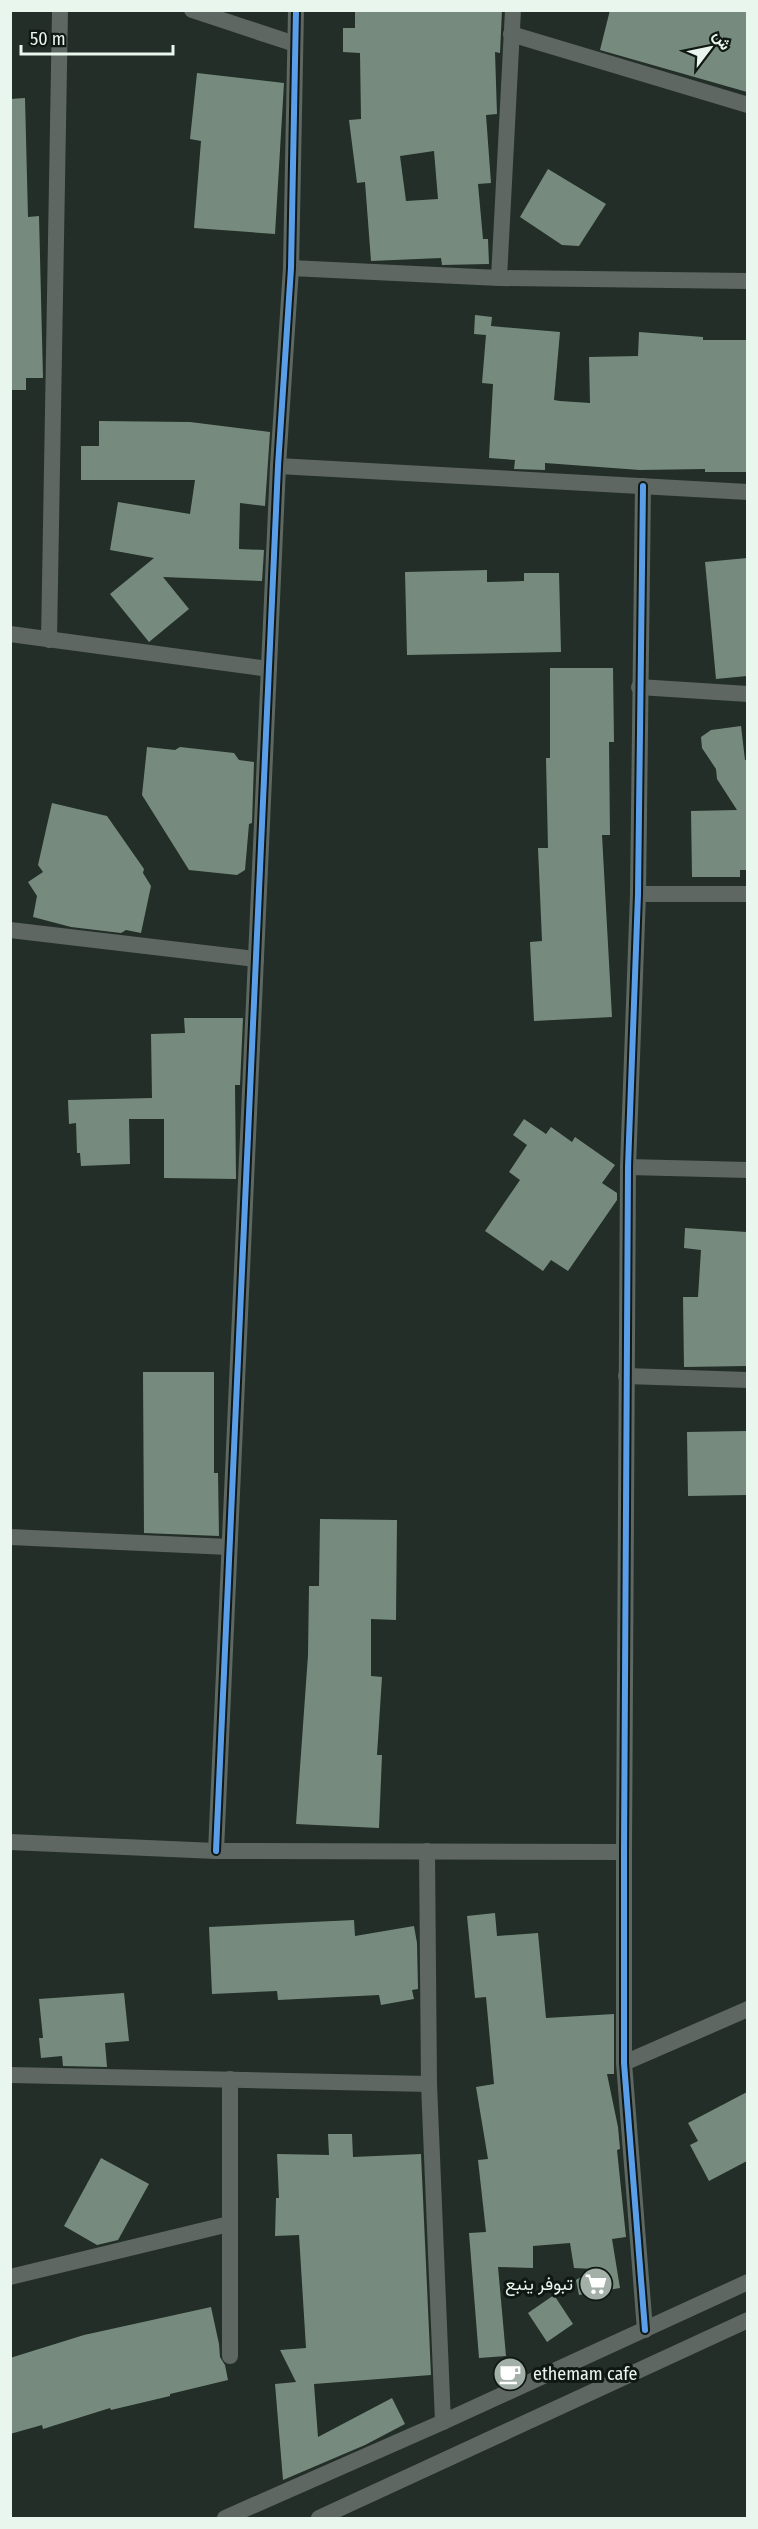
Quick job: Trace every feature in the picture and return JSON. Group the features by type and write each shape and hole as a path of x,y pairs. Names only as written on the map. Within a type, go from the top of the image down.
{"street":[{"path":"49,640 60,10"},
{"path":"192,10 296,44"},
{"path":"216,1851 278,466 291,268 296,10"},
{"path":"499,278 513,10"},
{"path":"511,34 747,105"},
{"path":"291,268 499,278 747,281"},
{"path":"278,466 747,492"},
{"path":"643,486 638,894 628,1167 624,2063 645,2330"},
{"path":"10,634 269,669"},
{"path":"639,687 747,694"},
{"path":"638,894 747,894"},
{"path":"10,930 256,959"},
{"path":"628,1167 747,1170"},
{"path":"626,1376 747,1380"},
{"path":"10,1537 229,1547"},
{"path":"10,1842 216,1851 624,1852"},
{"path":"427,1851 429,2084 442,2422"},
{"path":"624,2063 747,2009"},
{"path":"10,2075 429,2084"},
{"path":"230,2079 230,2356"},
{"path":"10,2277 229,2224"},
{"path":"225,2518 442,2422 747,2282"},
{"path":"319,2518 747,2320"}],"building":[{"path":"355,10 502,10 500,53 495,52 497,114 486,115 491,183 478,184 483,239 488,239 489,264 442,265 441,258 371,261 365,182 357,183 349,120 361,119 360,53 343,52 343,28 355,28","holes":["434,151 438,199 406,201 400,156"]},
{"path":"610,10 747,10 747,92 600,50"},
{"path":"197,73 284,83 275,234 194,228 201,141 190,139"},
{"path":"25,98 28,217 39,216 43,378 26,378 26,390 10,390 10,99"},
{"path":"548,169 606,204 579,246 562,245 520,217"},
{"path":"475,315 492,317 491,326 560,332 554,400 560,401 590,403 589,357 638,356 639,332 703,337 703,340 747,340 747,472 705,472 705,469 640,470 545,463 545,470 514,469 515,460 489,458 493,384 482,383 486,335 474,334"},
{"path":"99,421 190,422 270,432 265,506 240,503 239,549 264,550 262,581 163,577 189,609 149,642 110,594 154,558 110,550 118,502 190,514 195,480 81,480 81,446 99,446"},
{"path":"747,558 747,676 716,679 705,562"},
{"path":"487,570 487,582 524,581 524,573 559,573 561,652 407,655 405,572"},
{"path":"550,668 613,668 614,742 609,742 610,835 602,835 612,1017 534,1021 530,942 542,941 538,848 548,848 546,758 550,758"},
{"path":"741,726 745,760 747,760 747,870 740,870 740,877 692,877 691,811 737,810 717,779 716,769 702,748 701,737 711,730"},
{"path":"147,747 175,750 180,747 234,753 239,760 254,762 252,823 249,824 245,870 237,875 189,870 142,795"},
{"path":"52,803 107,816 144,869 143,873 151,886 141,933 71,927 33,917 37,896 28,882 43,872 38,865"},
{"path":"184,1018 243,1018 240,1085 235,1085 236,1179 164,1178 164,1119 129,1119 130,1164 81,1166 80,1153 77,1153 76,1123 69,1124 68,1100 152,1098 151,1034 185,1033"},
{"path":"524,1119 546,1134 551,1127 572,1142 575,1137 615,1165 602,1183 617,1193 617,1200 568,1271 551,1260 543,1271 485,1231 520,1180 509,1172 527,1145 513,1135"},
{"path":"685,1228 747,1232 747,1366 684,1367 683,1297 698,1297 701,1250 684,1248"},
{"path":"143,1372 214,1372 214,1473 218,1473 219,1536 144,1533"},
{"path":"747,1431 747,1495 688,1496 687,1432"},
{"path":"320,1519 397,1520 396,1620 371,1619 371,1676 382,1677 377,1755 382,1755 379,1828 296,1824 308,1655 309,1586 319,1586"},
{"path":"495,1913 497,1936 538,1933 546,2018 614,2014 614,2074 607,2074 618,2127 620,2149 617,2150 626,2237 612,2239 620,2288 579,2295 576,2280 594,2269 574,2268 570,2243 533,2246 533,2268 498,2267 506,2356 479,2358 469,2233 486,2232 478,2160 488,2159 476,2087 494,2084 486,1997 475,1998 467,1916"},
{"path":"354,1920 355,1936 414,1926 417,1943 418,1989 412,1990 414,1999 381,2005 379,1995 278,2000 277,1991 212,1994 209,1927"},
{"path":"124,1993 129,2041 105,2043 107,2067 63,2066 62,2056 41,2058 39,2038 43,2038 39,1999"},
{"path":"747,2092 747,2161 709,2181 690,2145 698,2141 688,2123"},
{"path":"328,2134 352,2134 353,2157 421,2154 431,2375 314,2384 318,2437 392,2398 405,2424 365,2445 283,2480 275,2384 296,2382 280,2350 306,2348 299,2235 275,2236 276,2198 279,2198 277,2154 329,2155"},
{"path":"101,2158 149,2184 118,2240 97,2245 64,2226"},
{"path":"554,2295 573,2324 547,2342 528,2313"},
{"path":"211,2307 220,2357 225,2365 228,2380 111,2410 110,2408 43,2429 42,2425 10,2434 10,2358 84,2335"}],"cycle path":[{"path":"216,1851 278,466 291,268 296,10"},
{"path":"643,486 638,894 628,1167 624,2063 645,2330"}],"place":[{"name":"تبوفر ينبع","path":"596,2284"},
{"name":"ethemam cafe","path":"510,2374"}]}
